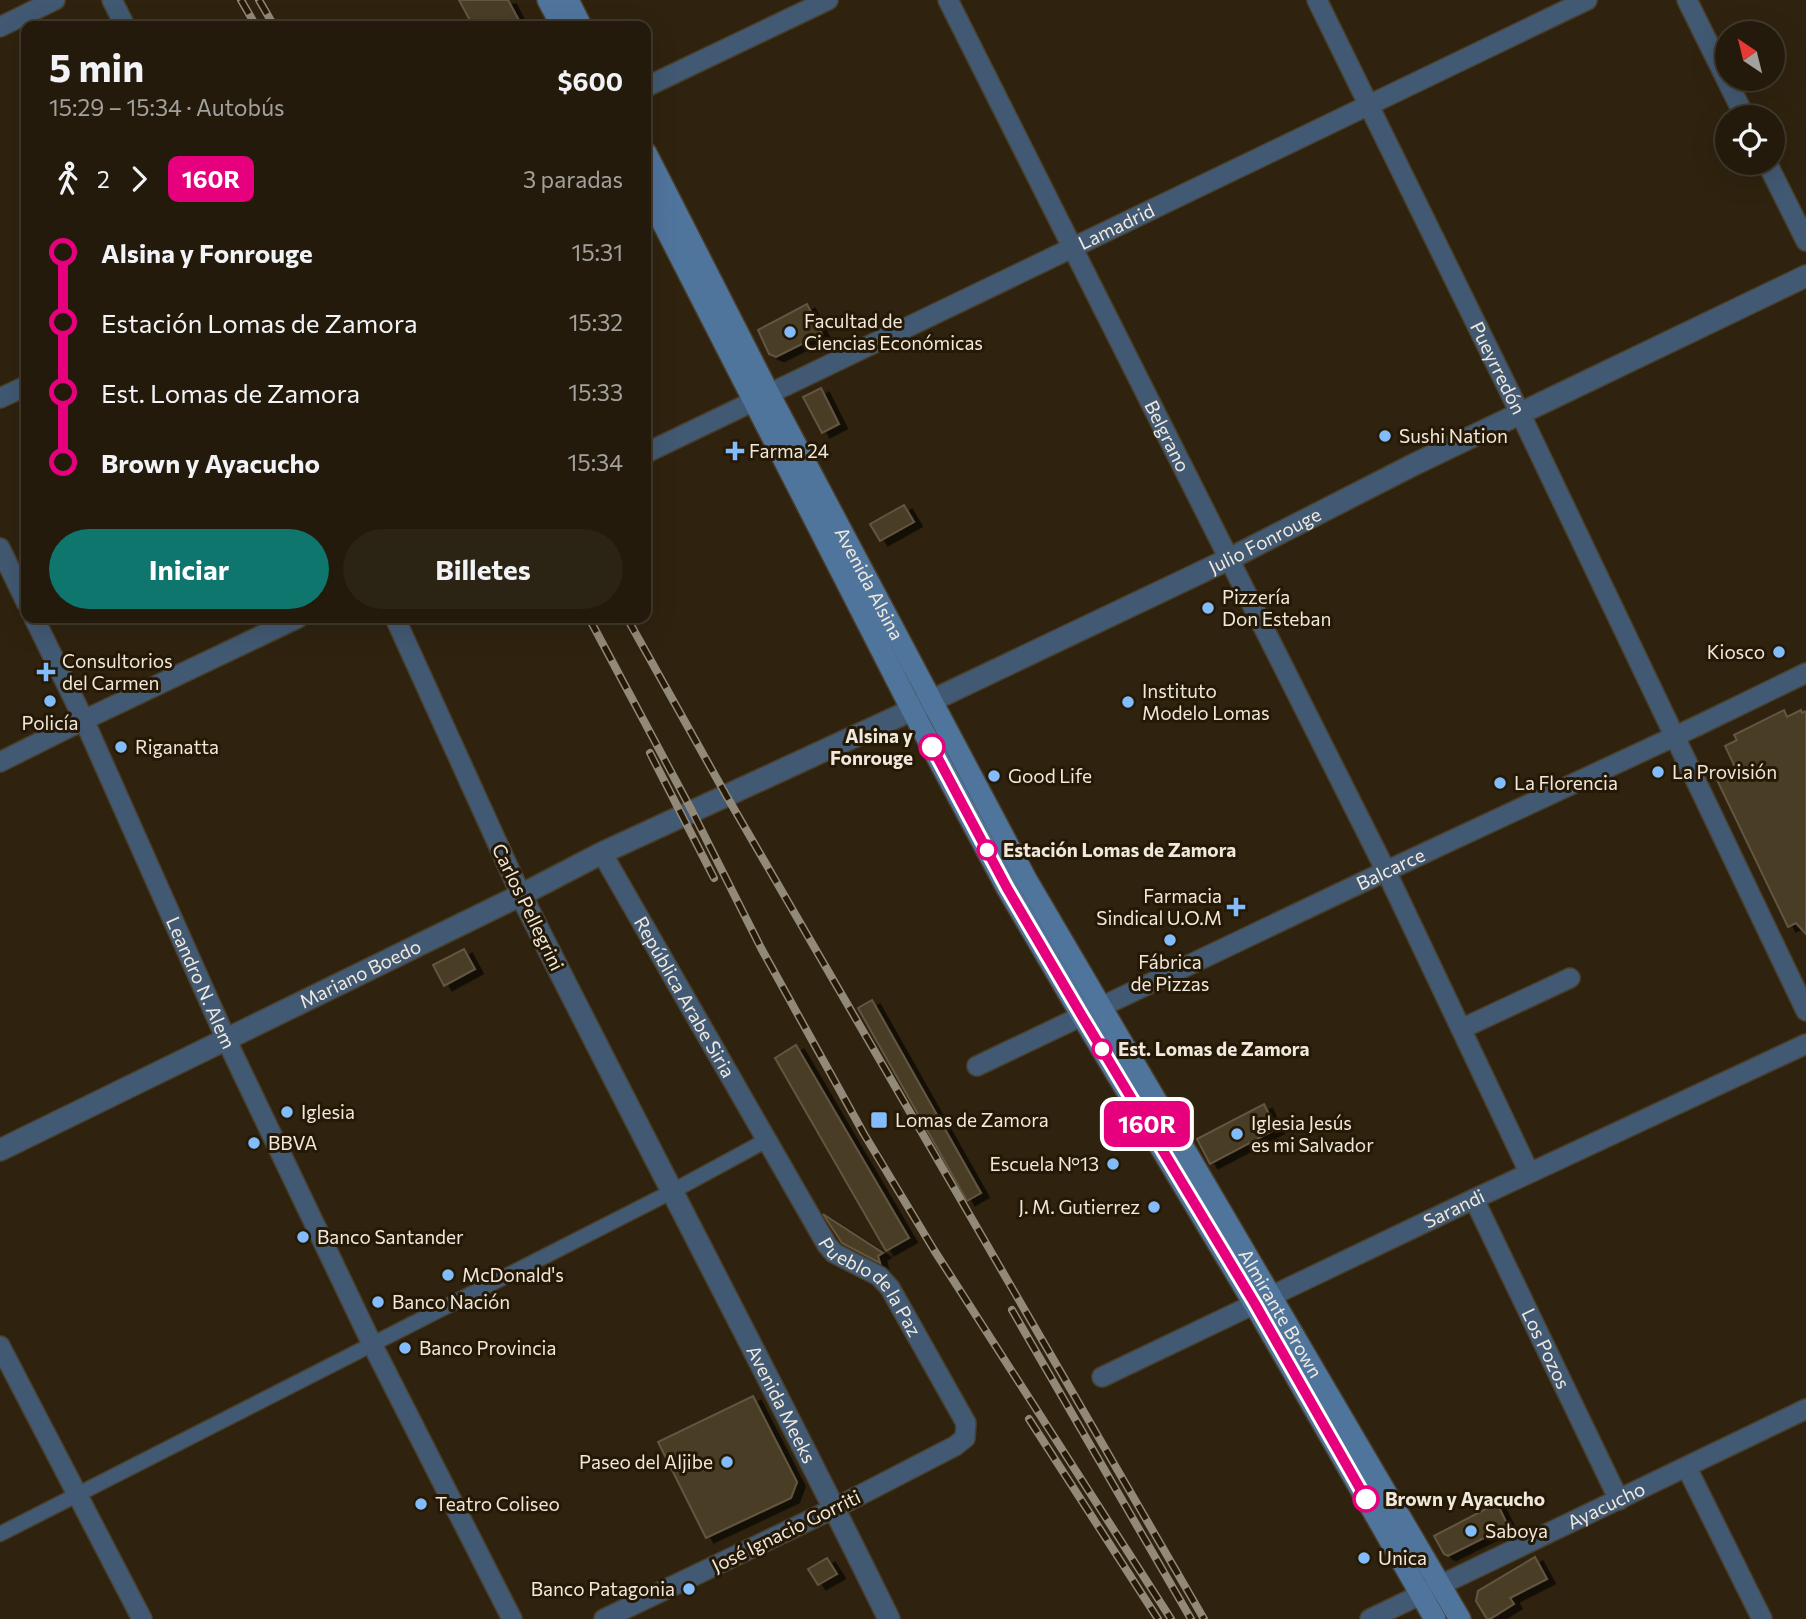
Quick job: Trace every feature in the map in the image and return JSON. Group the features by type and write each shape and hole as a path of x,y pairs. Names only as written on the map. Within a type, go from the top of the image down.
{"main road":[{"path":"548,0 559,21"},
{"path":"568,0 578,21"},
{"name":"Avenida Alsina","path":"651,164 758,400"},
{"name":"Avenida Alsina","path":"651,200 921,706 1026,879 1091,1012"},
{"name":"Almirante Brown","path":"1091,1012 1263,1301 1430,1590 1460,1619"},
{"name":"Almirante Brown","path":"1430,1590 1435,1619"}],"street":[{"path":"0,27 55,0"},
{"path":"112,0 122,21"},
{"path":"651,84 828,0"},
{"name":"Belgrano","path":"948,0 1386,871"},
{"name":"Pueyrredón","path":"1317,0 1520,413 1806,1010"},
{"name":"Lamadrid","path":"651,451 1587,0"},
{"path":"1687,0 1739,105"},
{"path":"1773,175 1806,241"},
{"name":"Julio Fonrouge","path":"719,798 921,706 1228,559 1520,413 1806,276"},
{"path":"0,398 21,388"},
{"name":"Lamadrid","path":"651,437 758,400"},
{"name":"Lamadrid","path":"651,464 758,400"},
{"path":"0,548 21,591"},
{"name":"Leandro N. Alem","path":"36,623 84,720 226,1039 372,1344 512,1619"},
{"path":"0,762 288,623"},
{"name":"Carlos Pellegrini","path":"397,623 521,895 671,1192"},
{"name":"Balcarce","path":"976,1066 1806,673"},
{"name":"Mariano Boedo","path":"0,1150 719,798"},
{"name":"República Arabe Siria","path":"602,853 767,1140"},
{"path":"1386,871 1529,1172"},
{"path":"1461,1029 1570,978"},
{"name":"Sarandi","path":"1102,1377 1529,1172 1806,1044"},
{"path":"0,1534 671,1192 767,1140"},
{"name":"Pueblo de la Paz","path":"767,1140 827,1245 834,1253 879,1276 890,1289 966,1423 965,1438"},
{"name":"Avenida Meeks","path":"671,1192 890,1619"},
{"name":"Los Pozos","path":"1474,1199 1619,1500"},
{"path":"0,1346 142,1619"},
{"name":"Ayacucho","path":"1370,1619 1806,1409"},
{"name":"José Ignacio Gorriti","path":"604,1619 835,1508 955,1446 965,1438"},
{"path":"1687,1468 1762,1619"}],"building":[{"path":"459,0 508,0 519,21 470,21"},
{"name":"Facultad de Ciencias Económicas","path":"807,304 822,334 776,357 769,354 758,330"},
{"path":"821,388 839,424 822,433 803,397"},
{"path":"904,505 914,522 880,541 870,524"},
{"path":"1784,710 1787,717 1801,710 1802,713 1806,711 1806,934 1796,923 1788,927 1717,780 1737,771 1725,746 1737,740 1734,735"},
{"path":"464,949 475,969 444,986 433,965"},
{"path":"872,1000 981,1193 967,1201 858,1008"},
{"path":"796,1045 909,1238 886,1251 775,1058"},
{"name":"Iglesia Jesús es mi Salvador","path":"1264,1104 1276,1129 1210,1164 1197,1139"},
{"path":"823,1214 883,1253 878,1256 880,1263 842,1243"},
{"name":"Paseo del Aljibe","path":"753,1396 797,1482 791,1498 706,1538 658,1442"},
{"name":"Saboya","path":"1497,1503 1508,1526 1448,1556 1444,1554 1434,1536"},
{"path":"1535,1557 1547,1579 1510,1598 1514,1604 1487,1619 1476,1601 1478,1591"},
{"path":"827,1558 837,1574 818,1585 808,1569"}],"railway":[{"path":"241,0 253,21"},
{"path":"259,0 271,21"},
{"path":"592,623 692,811 761,948 864,1134 934,1250 1171,1619"},
{"path":"630,623 726,795 1204,1619"},
{"path":"650,753 714,878"},
{"path":"1012,1310 1191,1619"},
{"path":"1029,1419 1158,1619"}],"bus line":[{"name":"160R","path":"932,747 1007,888 1255,1304 1366,1499"}],"place":[{"name":"Facultad de Ciencias Económicas","path":"790,332"},
{"name":"Sushi Nation","path":"1385,436"},
{"name":"Farma 24","path":"735,451"},
{"name":"Pizzería Don Esteban","path":"1208,608"},
{"name":"Kiosco","path":"1779,652"},
{"name":"Consultorios del Carmen","path":"46,672"},
{"name":"Policía","path":"50,701"},
{"name":"Instituto Modelo Lomas","path":"1128,702"},
{"name":"Riganatta","path":"121,747"},
{"name":"Alsina y Fonrouge","path":"932,747"},
{"name":"La Provisión","path":"1658,772"},
{"name":"Good Life","path":"994,776"},
{"name":"La Florencia","path":"1500,783"},
{"name":"Estación Lomas de Zamora","path":"987,850"},
{"name":"Farmacia Sindical U.O.M","path":"1236,907"},
{"name":"Fábrica de Pizzas","path":"1170,940"},
{"name":"Est. Lomas de Zamora","path":"1102,1049"},
{"name":"Iglesia","path":"287,1112"},
{"name":"Lomas de Zamora","path":"879,1120"},
{"name":"Iglesia Jesús es mi Salvador","path":"1237,1134"},
{"name":"BBVA","path":"254,1143"},
{"name":"Escuela Nº13","path":"1113,1164"},
{"name":"J. M. Gutierrez","path":"1154,1207"},
{"name":"Banco Santander","path":"303,1237"},
{"name":"McDonald's","path":"448,1275"},
{"name":"Banco Nación","path":"378,1302"},
{"name":"Banco Provincia","path":"405,1348"},
{"name":"Paseo del Aljibe","path":"727,1462"},
{"name":"Brown y Ayacucho","path":"1366,1499"},
{"name":"Teatro Coliseo","path":"421,1504"},
{"name":"Saboya","path":"1471,1531"},
{"name":"Unica","path":"1364,1558"},
{"name":"Banco Patagonia","path":"689,1589"}]}
